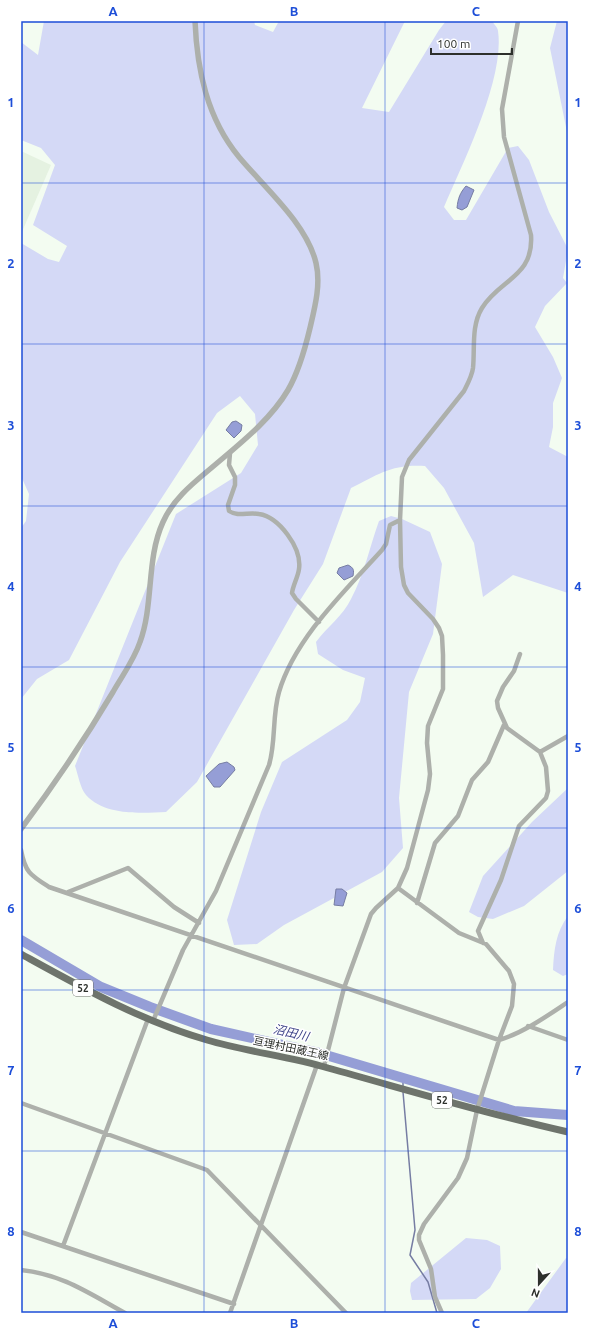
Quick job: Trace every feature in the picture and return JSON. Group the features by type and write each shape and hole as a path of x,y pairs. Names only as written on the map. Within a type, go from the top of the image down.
{"main road":[{"name":"亘理村田蔵王線","path":"21,954 112,1003 150,1020 208,1040 320,1066 477,1110 568,1132"}],"street":[{"path":"21,829 40,805 103,709 140,643 147,616 156,544 162,524 172,505 190,486 230,453 274,410 288,390 302,361 316,303 318,278 316,262 309,243 298,225 237,155 224,135 212,111 199,68 195,21"},
{"path":"230,1313 260,1225 320,1066 344,988 372,914 376,908 398,888 407,868 428,790 430,774 427,743 428,726 443,690 442,636 433,619 408,593 404,584 401,567 400,520 402,477 409,460 464,391 470,379 473,369 476,326 482,308 489,299 518,273 529,257 532,246 531,235 504,137 502,123 502,109 518,21"},
{"path":"230,453 229,465 234,477 235,485 228,505 228,511 239,514 258,513 268,517 277,523 290,537 299,560 299,569 292,593 319,622"},
{"path":"63,1246 104,1133 150,1020 177,964 216,891 269,765 272,757 279,693 287,671 319,622 382,550 386,544 390,525 400,520"},
{"path":"483,943 478,931 506,868 519,826 546,798 548,791 546,767 540,752 504,725 496,701 503,687 514,671 520,654"},
{"path":"417,903 435,844 458,816 472,780 488,762 504,725"},
{"path":"540,752 568,736"},
{"path":"21,850 24,866 29,872 49,886 499,1040 528,1026 568,1002"},
{"path":"66,892 128,868 168,902 198,923"},
{"path":"398,888 460,933 483,943 496,953 509,971 514,984 512,1006 499,1040 477,1110 467,1158 458,1178 424,1224 419,1235 419,1240 431,1270 435,1297 442,1313"},
{"path":"528,1026 568,1040"},
{"path":"21,1103 207,1170 346,1313"},
{"path":"21,1232 234,1304"},
{"path":"21,1270 42,1272 61,1278 125,1313"}],"shaded area":[{"path":"44,21 254,21 255,25 273,32 279,21 405,21 362,108 389,112 446,21 492,21 497,27 498,31 498,50 495,72 489,96 481,120 444,207 454,220 466,220 508,148 518,146 529,160 549,212 568,249 563,278 567,283 545,306 535,327 553,357 562,378 553,403 553,427 549,447 568,457 568,593 513,575 483,597 474,543 444,488 425,466 394,468 378,474 351,488 323,564 294,610 197,782 166,812 135,813 103,807 86,795 75,766 176,514 241,473 258,445 255,414 240,396 217,413 120,562 69,660 37,679 21,699 21,528 26,521 29,494 21,476 21,243 48,259 59,262 67,246 33,225 55,165 41,148 21,140 21,42 38,55"},
{"path":"557,21 568,21 568,137 550,48"},
{"path":"21,151 51,165 21,234"},
{"path":"391,516 402,519 430,532 442,564 433,634 409,692 399,798 403,848 382,872 284,925 257,944 234,945 227,920 261,812 282,762 347,720 360,702 365,678 343,670 318,654 316,642 348,605 360,580 379,521"},
{"path":"568,788 568,871 524,906 493,919 478,917 469,912 483,876 532,822"},
{"path":"568,916 568,974 563,976 553,970 553,962 558,935"},
{"path":"466,1238 487,1240 500,1246 501,1269 490,1288 476,1299 412,1300 410,1291 411,1283"},
{"path":"566,1258 568,1259 568,1313 526,1313"}],"water":[{"path":"466,186 474,190 467,207 462,210 457,208 457,204 462,191"},
{"path":"236,421 242,425 241,431 234,438 226,430 232,422"},
{"path":"348,565 353,569 353,576 344,580 337,573 339,568"},
{"path":"227,762 234,767 235,770 220,787 214,787 206,776 219,764"},
{"path":"336,889 342,889 347,893 343,906 334,905"}],"waterway":[{"name":"沼田川","path":"21,940 101,987 150,1007 211,1029 319,1053 514,1111 568,1115"},
{"name":"沼田川","path":"403,1079 403,1086"},
{"path":"403,1092 415,1230 410,1255 428,1282 437,1313"}]}
